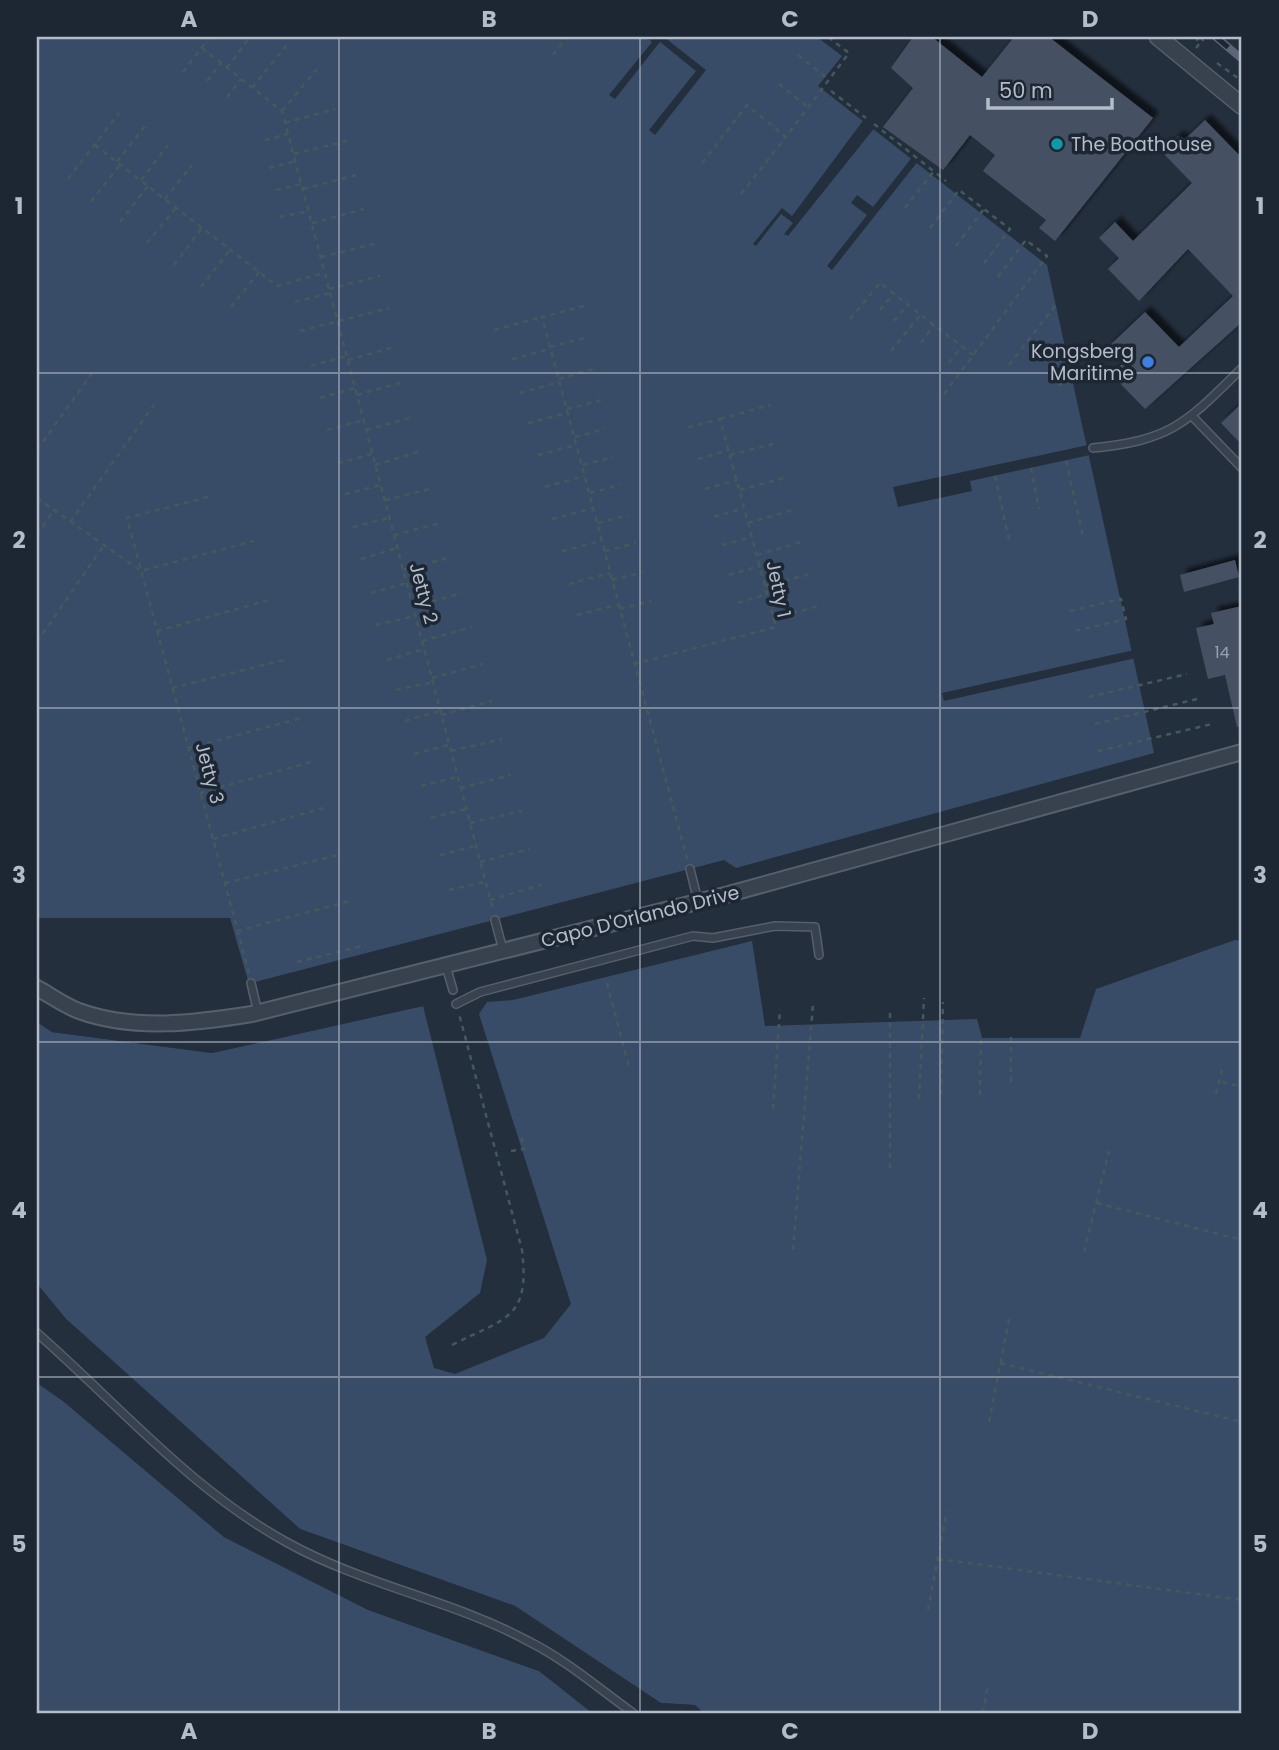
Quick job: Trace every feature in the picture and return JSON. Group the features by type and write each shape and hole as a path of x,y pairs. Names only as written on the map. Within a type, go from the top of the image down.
{"street":[{"path":"1158,37 1242,106"},
{"name":"Capo D'Orlando Drive","path":"37,988 79,1011 134,1023 193,1023 258,1013 698,902 1242,752"}],"lane":[{"path":"1093,448 1130,444 1166,433 1192,416 1242,368"},
{"path":"1192,416 1242,468"},
{"path":"690,869 698,902"},
{"path":"495,920 503,951"},
{"path":"456,1004 462,998 480,992 693,936 713,938 775,926 814,927 819,955"},
{"path":"446,966 453,990"},
{"path":"251,983 258,1013"},
{"path":"37,1333 87,1377 166,1455 229,1506 288,1544 350,1572 528,1640 579,1672 633,1713"}],"path":[{"path":"183,72 209,37"},
{"path":"227,68 250,37"},
{"path":"553,55 567,37"},
{"path":"741,194 849,53 828,37"},
{"path":"1200,37 1203,40 1206,37"},
{"path":"252,88 286,46"},
{"path":"202,48 282,111 317,69"},
{"path":"798,55 828,79"},
{"path":"207,81 221,63"},
{"path":"227,97 242,79"},
{"path":"779,84 809,108"},
{"path":"831,91 866,118"},
{"path":"702,163 747,105 786,137"},
{"path":"285,123 335,109"},
{"name":"Jetty 2","path":"282,111 495,920"},
{"path":"68,179 120,113"},
{"path":"874,124 946,181"},
{"path":"92,201 145,126"},
{"path":"265,140 288,134"},
{"path":"294,154 347,141"},
{"path":"94,145 277,286 325,273"},
{"path":"141,180 168,145"},
{"path":"269,168 296,161"},
{"path":"165,199 192,165"},
{"path":"905,208 934,171"},
{"path":"303,189 356,175"},
{"path":"276,190 302,184"},
{"path":"120,222 148,186"},
{"path":"930,228 959,190 1010,229 982,266"},
{"path":"147,243 176,208"},
{"path":"312,223 364,209"},
{"path":"956,246 984,209"},
{"path":"281,217 309,211"},
{"path":"174,265 202,228"},
{"path":"944,394 1047,256 1026,240 997,278"},
{"path":"321,257 374,244"},
{"path":"201,287 230,250"},
{"path":"231,307 259,272"},
{"path":"295,302 380,276"},
{"path":"850,319 880,283 973,355"},
{"path":"880,310 894,293"},
{"path":"1009,365 1058,302"},
{"path":"894,321 908,304"},
{"path":"494,330 584,306"},
{"path":"300,331 389,309"},
{"path":"891,351 921,314"},
{"path":"542,317 690,869"},
{"path":"921,343 934,325"},
{"path":"512,359 588,337"},
{"path":"948,363 962,346"},
{"path":"311,366 394,347"},
{"path":"520,393 597,368"},
{"path":"37,450 95,369"},
{"path":"1058,385 1078,380"},
{"path":"357,396 403,383"},
{"path":"320,398 355,388"},
{"path":"528,423 605,399"},
{"path":"70,522 153,405"},
{"path":"686,428 770,405"},
{"path":"366,430 412,417"},
{"name":"Jetty 1","path":"634,664 776,627 720,419"},
{"path":"327,430 364,420"},
{"path":"574,437 605,429"},
{"path":"538,455 576,444"},
{"path":"730,456 773,444"},
{"path":"698,459 729,450"},
{"path":"375,464 421,451"},
{"path":"338,463 372,454"},
{"path":"582,466 613,457"},
{"path":"1066,461 1083,536"},
{"path":"1031,468 1039,509"},
{"path":"545,487 584,476"},
{"path":"995,476 1010,544"},
{"path":"740,490 784,478"},
{"path":"705,489 737,480"},
{"path":"345,494 381,485"},
{"path":"589,493 620,485"},
{"path":"385,500 430,489"},
{"name":"Jetty 3","path":"208,497 127,518 251,983"},
{"path":"37,498 141,571 254,541"},
{"path":"552,519 593,508"},
{"path":"714,517 744,509"},
{"path":"37,535 54,510"},
{"path":"748,523 793,510"},
{"path":"597,523 628,515"},
{"path":"353,527 389,518"},
{"path":"394,535 442,523"},
{"path":"722,545 752,537"},
{"path":"562,551 602,541"},
{"path":"757,555 802,542"},
{"path":"604,551 636,543"},
{"path":"37,642 104,545"},
{"path":"360,559 397,548"},
{"path":"403,570 452,557"},
{"path":"729,575 760,566"},
{"path":"612,580 643,572"},
{"path":"569,584 610,573"},
{"path":"765,586 810,574"},
{"path":"371,593 407,583"},
{"path":"413,607 463,593"},
{"path":"738,603 767,594"},
{"path":"157,631 273,599"},
{"path":"1070,611 1121,599 1124,607 1126,619 1075,631"},
{"path":"620,610 651,601"},
{"path":"576,615 619,605"},
{"path":"774,618 819,606"},
{"path":"376,625 415,616"},
{"path":"422,641 472,627"},
{"path":"387,660 424,649"},
{"path":"172,688 288,659"},
{"path":"396,690 483,664"},
{"path":"1089,697 1187,674"},
{"path":"1094,724 1197,699"},
{"path":"405,721 492,701"},
{"path":"188,747 302,718"},
{"path":"1098,751 1212,724"},
{"path":"451,751 502,739"},
{"path":"414,754 449,746"},
{"path":"200,793 311,762"},
{"path":"460,788 511,775"},
{"path":"421,786 457,777"},
{"path":"213,839 324,808"},
{"path":"430,818 466,809"},
{"path":"470,823 522,811"},
{"path":"440,855 476,846"},
{"path":"480,862 530,849"},
{"path":"225,883 338,855"},
{"path":"449,890 485,882"},
{"path":"490,900 541,885"},
{"path":"237,931 350,901"},
{"path":"297,962 366,944"},
{"path":"607,983 629,1068"},
{"path":"919,1099 924,998"},
{"path":"941,1094 943,1002"},
{"path":"452,1345 512,1315 522,1301 526,1280 522,1250 456,1004"},
{"path":"793,1250 813,1004"},
{"path":"774,1108 780,1009"},
{"path":"890,1009 890,1168"},
{"path":"1011,1035 1011,1082"},
{"path":"980,1095 981,1036"},
{"path":"1216,1094 1222,1070"},
{"path":"1221,1082 1242,1087"},
{"path":"511,1151 524,1149 521,1136"},
{"path":"1084,1252 1109,1151"},
{"path":"1097,1203 1242,1240"},
{"path":"989,1422 1009,1320"},
{"path":"1000,1363 1242,1422"},
{"path":"928,1610 947,1511"},
{"path":"938,1559 1242,1600"},
{"path":"983,1713 988,1686"}],"water":[{"path":"37,37 817,37 842,56 818,86 1047,265 1154,753 736,868 724,860 247,984 230,918 37,918"},
{"path":"1235,940 1242,941 1242,1713 703,1713 695,1705 661,1703 515,1606 300,1529 66,1319 37,1284 37,1022 52,1032 212,1053 423,1006 487,1260 480,1293 425,1337 434,1368 455,1374 544,1338 571,1304 479,1014 487,1002 513,1000 752,941 765,1026 977,1019 982,1038 1080,1038 1096,989"},
{"path":"37,1383 63,1401 224,1537 369,1610 539,1671 592,1713 37,1713"}],"pier":[{"path":"646,37 664,37 706,70 655,135 649,130 696,71 660,42 615,99 609,95 652,42"},
{"path":"865,118 876,126 788,236 784,234 793,223 781,214 756,246 753,244 782,208 792,216"},
{"path":"913,156 919,160 832,270 827,266 867,215 851,203 857,195 873,207"},
{"path":"1088,445 1090,455 970,481 972,491 898,507 893,487"},
{"path":"1134,650 1136,658 944,701 942,693"},
{"path":"37,918 230,918 249,984 407,943 407,946 247,988 228,922 37,922"},
{"path":"422,1003 423,1006 212,1053 52,1032 37,1022 37,1019 53,1029 212,1050"},
{"path":"37,1284 66,1319 300,1529 515,1606 660,1703 695,1705 703,1713 694,1708 659,1706 514,1609 298,1532 63,1322 37,1290"},
{"path":"37,1380 65,1398 226,1534 370,1607 540,1668 596,1713 539,1671 368,1610 224,1537 63,1401 37,1383"}],"building":[{"name":"The Boathouse","path":"913,37 932,37 982,77 1014,37 1049,37 1153,118 1055,241 1039,228 1046,220 983,171 995,155 970,135 943,170 883,127 913,88 891,68"},
{"path":"1205,120 1242,158 1242,322 1145,409 1111,374 1122,364 1107,348 1145,312 1179,347 1233,296 1188,249 1139,301 1108,269 1119,258 1099,238 1115,222 1133,241 1192,183 1162,152 1178,136 1183,141"},
{"path":"1242,403 1242,445 1221,423"},
{"path":"1235,560 1239,577 1184,592 1180,575"},
{"path":"1242,606 1242,726 1237,727 1225,675 1208,679 1196,628 1214,624 1211,613"}],"railway":[{"path":"1216,37 1242,59"}],"place":[{"name":"The Boathouse","path":"1057,144"},
{"name":"Kongsberg Maritime","path":"1148,362"}]}
